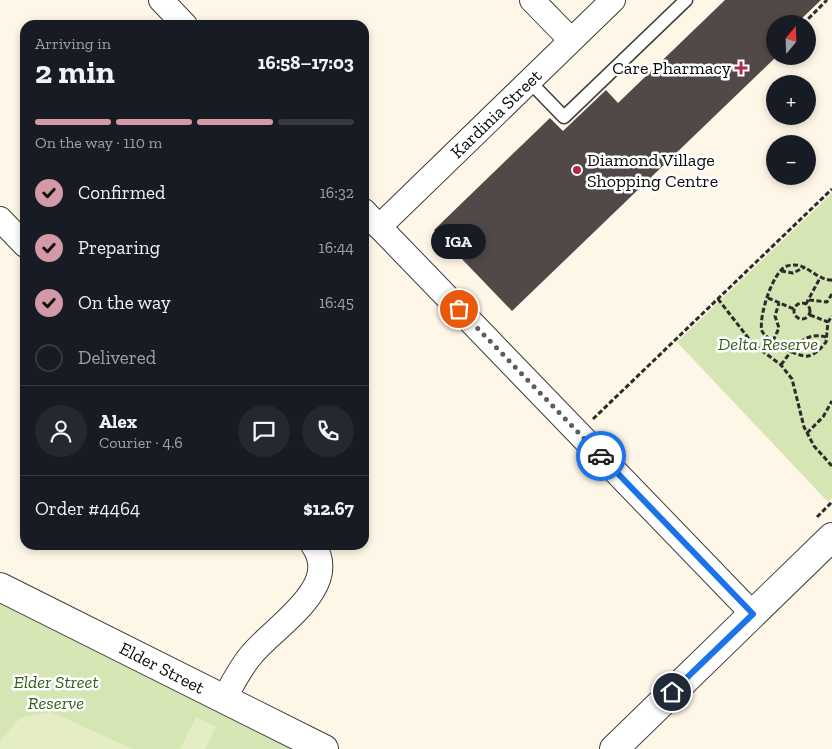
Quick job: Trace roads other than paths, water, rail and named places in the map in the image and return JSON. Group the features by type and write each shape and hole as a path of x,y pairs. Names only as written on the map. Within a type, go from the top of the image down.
{"street":[{"path":"160,0 179,20"},
{"path":"532,0 571,40"},
{"name":"Kardinia Street","path":"371,219 529,81 613,0"},
{"path":"0,219 20,239"},
{"path":"371,219 753,614"},
{"path":"614,749 753,614 822,530"},
{"path":"224,698 252,654 316,588 322,569 316,550"},
{"name":"Elder Street","path":"0,587 324,749"}],"lane":[{"path":"529,81 564,117 686,0"}],"place":[{"name":"Care Pharmacy","path":"741,68"},
{"name":"Diamond Village Shopping Centre","path":"577,170"},
{"name":"IGA","path":"459,309"}],"park label":[{"name":"Delta Reserve","path":"768,344"},
{"name":"Elder Street Reserve","path":"56,692"}]}
